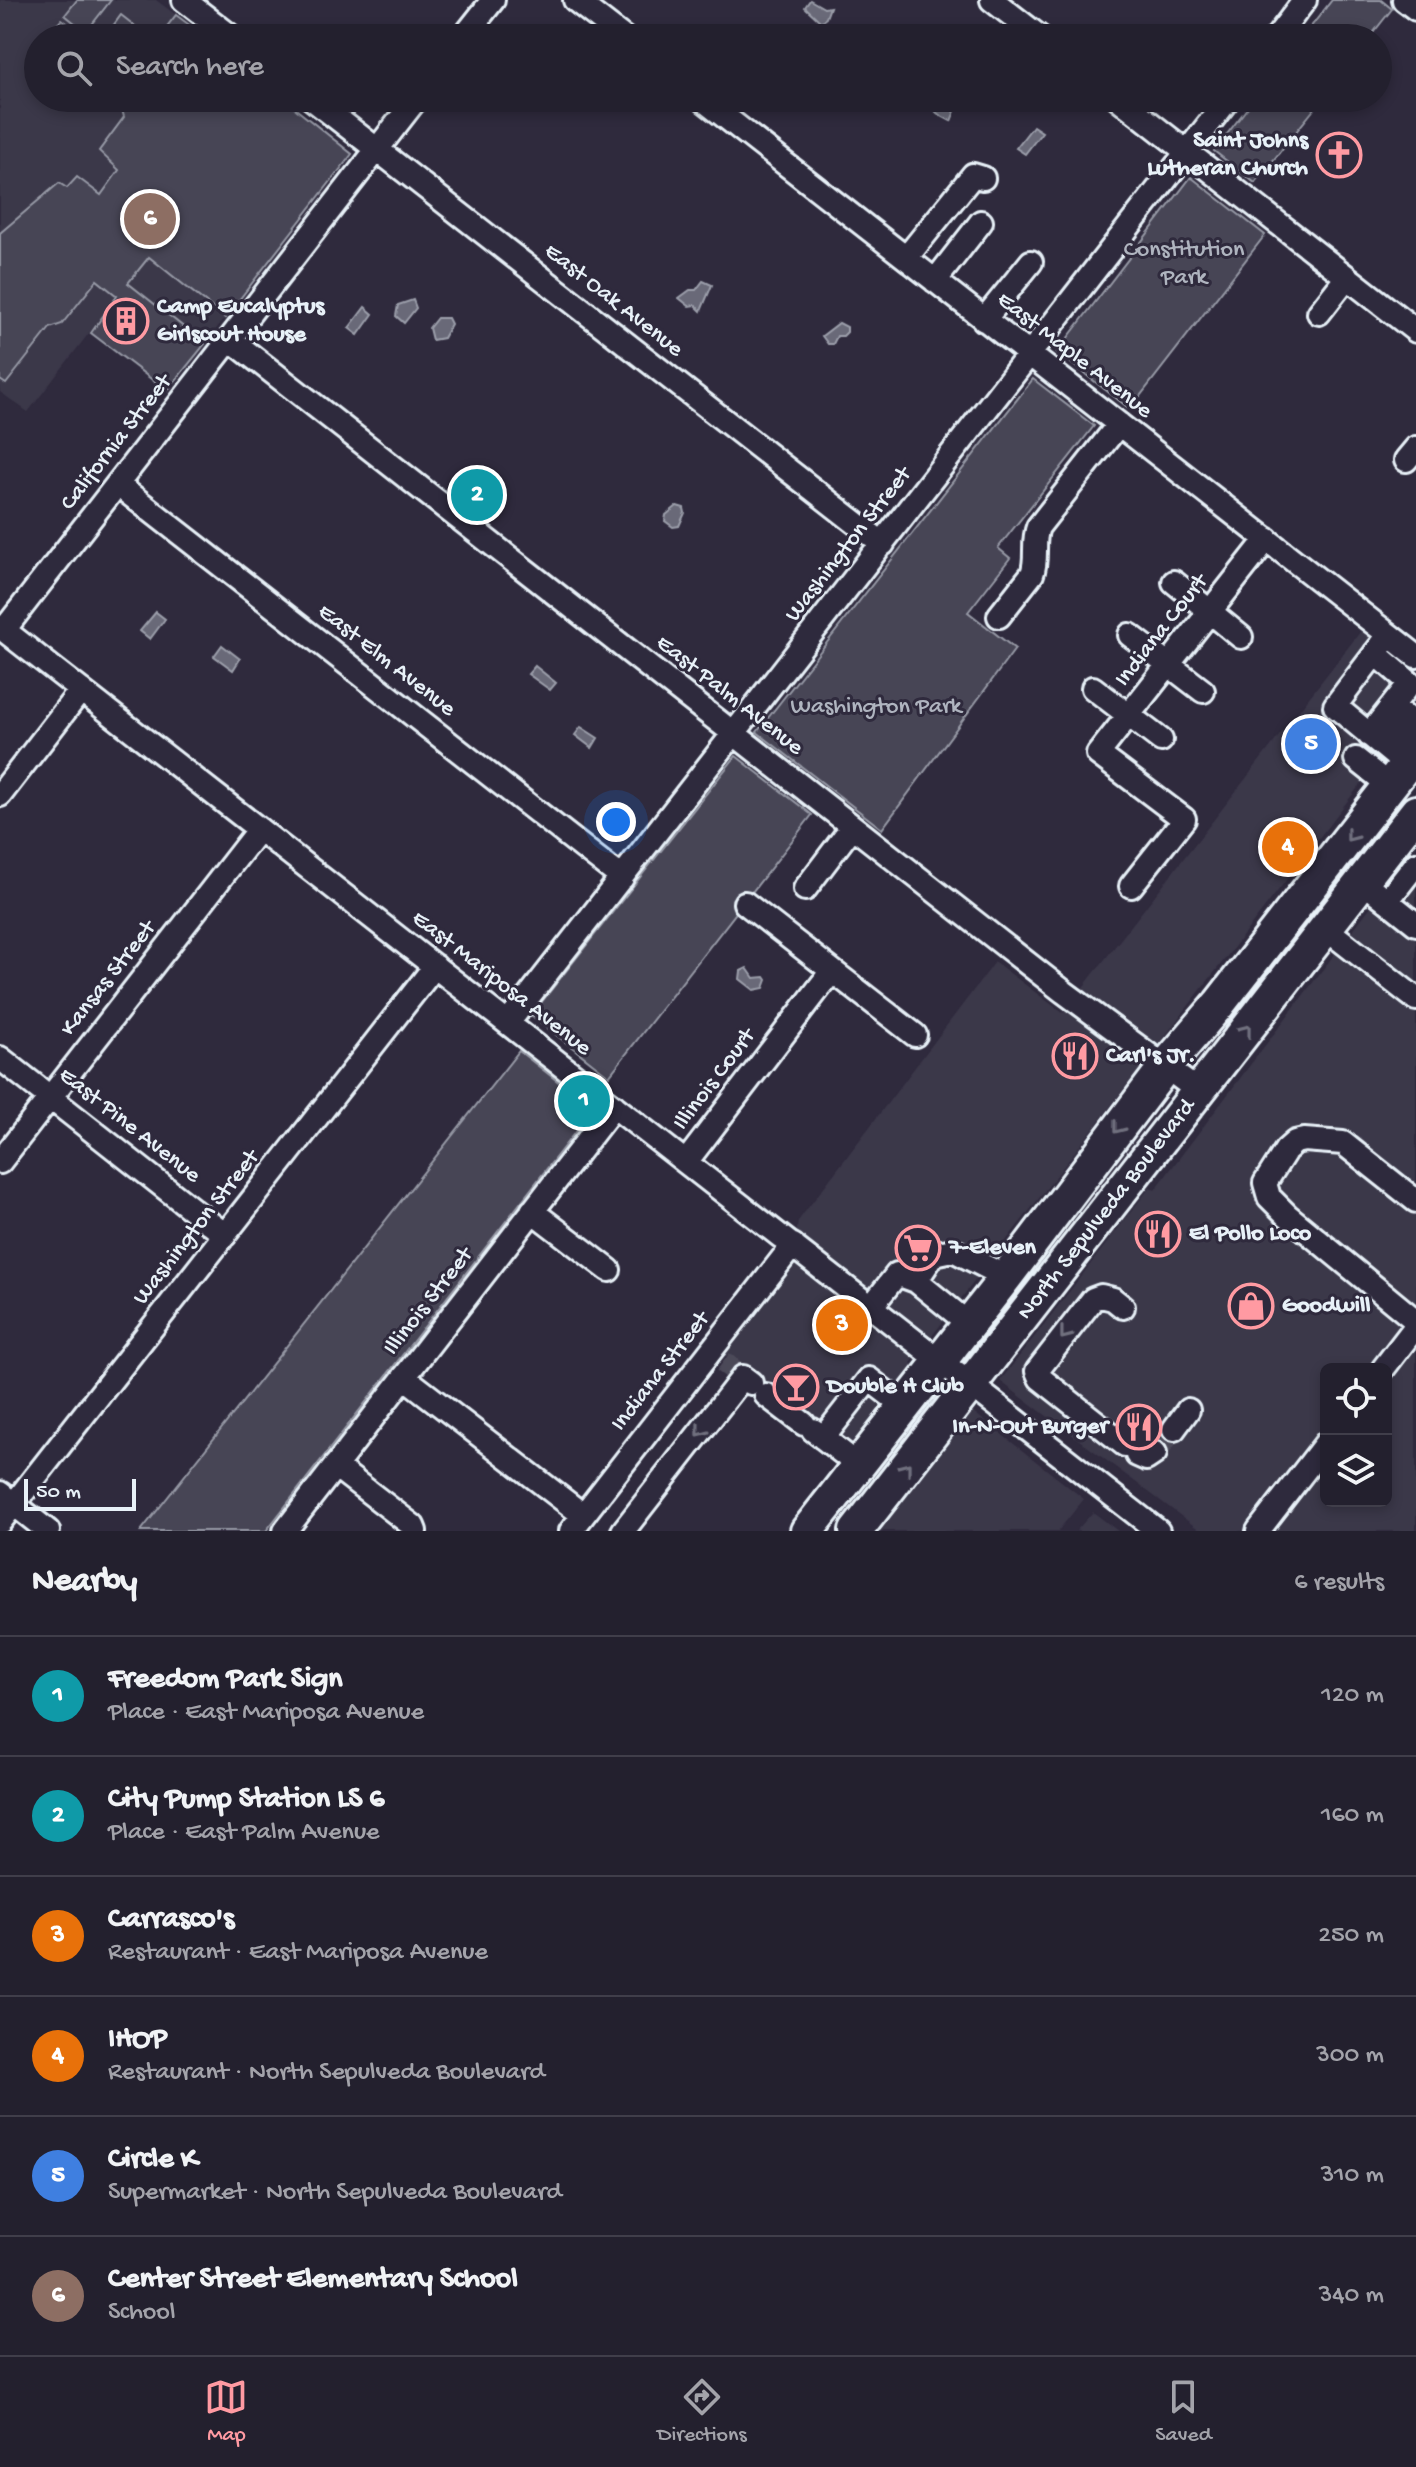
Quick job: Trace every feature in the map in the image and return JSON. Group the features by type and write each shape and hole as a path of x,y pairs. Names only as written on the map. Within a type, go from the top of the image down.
{"highway":[{"name":"North Sepulveda Boulevard","path":"807,1531 1165,1067 1219,1004 1407,762"},
{"name":"North Sepulveda Boulevard","path":"856,1531 1325,928 1374,891 1414,819"}],"street":[{"path":"184,0 215,24"},
{"path":"474,24 493,0"},
{"path":"575,0 606,24"},
{"path":"992,0 1023,24"},
{"path":"1404,0 1416,9"},
{"path":"1285,24 1298,2"},
{"name":"East Oak Avenue","path":"329,112 883,544"},
{"name":"California Street","path":"2,628 118,485 406,112"},
{"name":"East Maple Avenue","path":"719,112 1416,656"},
{"path":"1136,112 1416,331"},
{"name":"Washington Street","path":"508,1023 1218,112"},
{"path":"906,258 973,175 983,178"},
{"path":"935,281 981,222"},
{"path":"984,320 1031,262"},
{"path":"1319,313 1347,277"},
{"name":"East Palm Avenue","path":"230,339 735,733 1019,967 1198,1091"},
{"path":"999,616 1032,574 1038,527 1119,424"},
{"name":"East Elm Avenue","path":"118,485 622,878"},
{"name":"Indiana Court","path":"1131,886 1184,819 1098,754 1267,539"},
{"path":"1174,582 1241,637"},
{"name":"East Mariposa Avenue","path":"2,628 1158,1531"},
{"path":"1130,635 1203,691"},
{"path":"1389,635 1335,706 1381,720 1416,726"},
{"path":"1375,653 1409,680 1381,720"},
{"path":"1093,688 1161,740"},
{"path":"0,795 81,690"},
{"path":"1381,720 1407,762"},
{"path":"1356,759 1407,762"},
{"path":"805,889 852,827"},
{"name":"Kansas Street","path":"0,1162 259,829"},
{"path":"1414,870 1374,891 1416,924"},
{"path":"745,903 915,1035"},
{"path":"1325,928 1416,999"},
{"name":"Washington Street","path":"0,1522 7,1499 225,1235 435,966"},
{"name":"Illinois Court","path":"686,1162 832,971"},
{"name":"East Pine Avenue","path":"0,1058 225,1235"},
{"name":"Illinois Street","path":"285,1531 614,1106"},
{"path":"1387,1363 1416,1324 1287,1215 1269,1197 1265,1183 1286,1150 1295,1142 1343,1143 1416,1201"},
{"path":"532,1211 609,1270"},
{"name":"Indiana Street","path":"577,1523 739,1374 793,1245"},
{"path":"916,1281 934,1254 953,1250 1006,1277"},
{"path":"872,1306 897,1274 916,1281 969,1324"},
{"path":"1123,1307 1113,1299 1101,1296 1093,1299 1037,1371 1040,1378 1139,1451"},
{"path":"623,1531 739,1374 858,1465"},
{"path":"404,1377 577,1523"},
{"path":"813,1431 869,1379 904,1406"},
{"path":"1174,1429 1188,1410"},
{"path":"1258,1531 1320,1451"},
{"path":"335,1466 413,1526 415,1531"},
{"path":"7,1499 48,1531"}],"shaded area":[{"path":"0,0 156,0 188,24 24,24 24,112 300,112 352,154 205,344 127,284 28,412 0,392"},
{"path":"1364,627 1416,669 1416,713 911,1363 1084,1499 1058,1531 881,1531 904,1498 723,1354 793,1263 798,1221 995,962 1063,1013"},
{"path":"1416,847 1416,1531 1201,1531 1000,1381 1150,1187 1155,1190"},
{"path":"1093,1512 1118,1531 1076,1531"}],"green space":[{"path":"77,0 111,0 92,24 76,24 65,15"},
{"path":"1332,0 1381,0 1392,9 1380,24 1313,24"},
{"path":"121,15 132,24 114,24"},
{"path":"176,15 188,24 169,24"},
{"path":"123,112 300,112 352,154 225,318 149,257 128,283 205,344 167,391 91,333 117,296 97,280 62,324 50,328 6,384 0,380 0,233 59,183 67,188 77,177 101,195 119,170 99,151 124,117"},
{"path":"1244,112 1312,112 1255,183 1214,151"},
{"name":"Constitution Park","path":"1191,177 1265,235 1130,409 1057,352"},
{"name":"Washington Park","path":"1033,379 1094,426 998,548 1010,558 968,612 1015,649 882,829 757,732"},
{"path":"736,756 812,815 609,1076 532,1016 533,1013"},
{"path":"519,1051 593,1109 266,1531 141,1531"}],"water":[{"path":"810,0 824,8 830,7 821,22 805,7"},
{"path":"936,112 955,112 951,121"},
{"path":"1033,126 1042,132 1025,154 1016,148"},
{"path":"703,281 712,285 701,311 679,298 690,290 696,290"},
{"path":"413,300 416,308 404,323 396,316 398,305"},
{"path":"365,307 373,314 358,335 349,328"},
{"path":"437,318 448,318 451,324 443,338 432,340 429,328"},
{"path":"839,323 847,327 847,332 837,336 833,344 828,344 822,336"},
{"path":"677,506 684,508 685,513 679,526 673,527 665,521 666,515"},
{"path":"156,612 165,619 150,639 140,631"},
{"path":"222,645 240,659 233,670 214,656"},
{"path":"535,666 556,683 550,690 528,674"},
{"path":"581,727 598,738 592,748 575,735"},
{"path":"747,968 754,978 765,977 764,988 754,990 740,979 741,971"}],"tunnel":[{"path":"723,1362 738,1373"},
{"path":"1155,1453 1174,1429"}],"place":[{"name":"Saint Johns Lutheran Church","path":"1339,155"},
{"name":"Center Street Elementary School","path":"150,219"},
{"name":"Camp Eucalyptus Girlscout House","path":"126,321"},
{"name":"City Pump Station LS 6","path":"477,495"},
{"name":"Circle K","path":"1311,744"},
{"name":"IHOP","path":"1288,847"},
{"name":"Carl's Jr.","path":"1075,1056"},
{"name":"Freedom Park Sign","path":"584,1101"},
{"name":"El Pollo Loco","path":"1158,1234"},
{"name":"7-Eleven","path":"918,1248"},
{"name":"Goodwill","path":"1251,1306"},
{"name":"Carrasco's","path":"842,1325"},
{"name":"Double H Club","path":"796,1387"},
{"name":"In-N-Out Burger","path":"1139,1427"}]}
